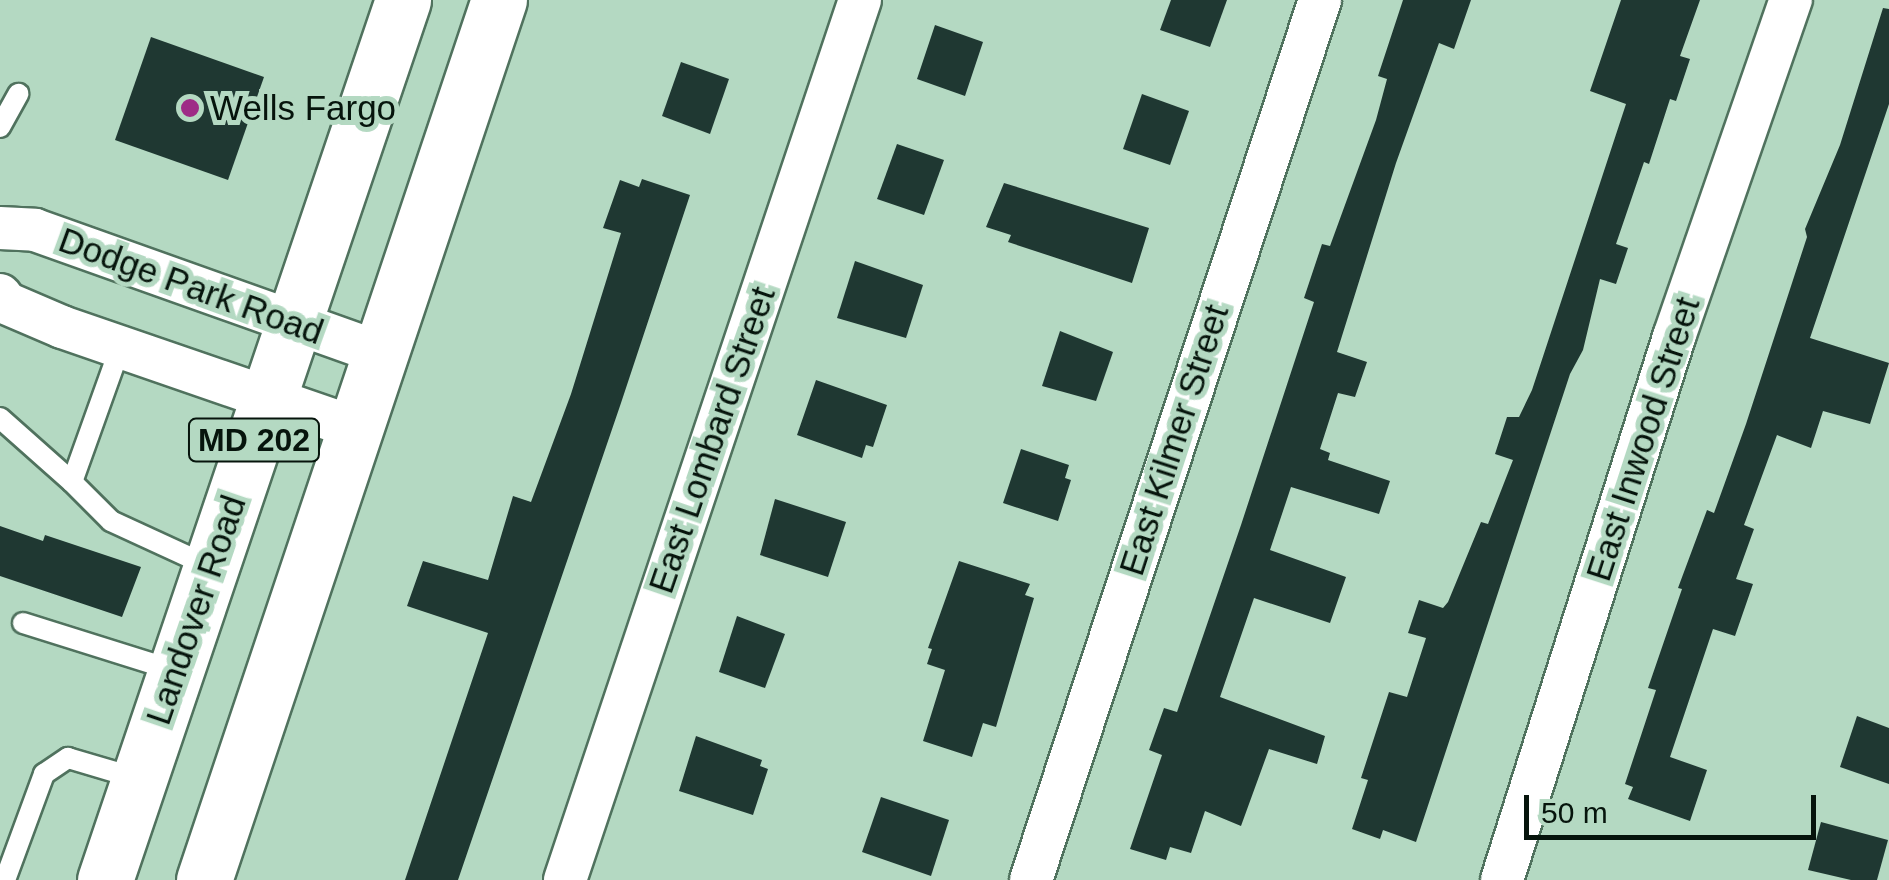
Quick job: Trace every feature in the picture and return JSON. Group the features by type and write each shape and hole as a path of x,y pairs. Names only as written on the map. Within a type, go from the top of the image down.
{"main road":[{"name":"Landover Road","path":"104,880 403,0"},
{"name":"MD 202","path":"204,880 499,0"}],"street":[{"name":"East Lombard Street","path":"565,880 860,0"},
{"name":"East Kilmer Street","path":"1030,880 1320,0"},
{"name":"East Inwood Street","path":"1502,880 1674,337 1791,0"},
{"name":"Dodge Park Road","path":"0,228 35,230 380,353"},
{"path":"2,308 355,428"}],"lane":[{"path":"0,127 18,94"},
{"path":"72,482 120,348"},
{"path":"0,418 110,521 211,566"},
{"path":"22,623 175,671"},
{"path":"5,880 44,774 68,758 139,779"}],"building":[{"path":"1171,0 1227,0 1210,47 1160,30"},
{"path":"1403,0 1471,0 1454,49 1439,43 1396,163 1337,352 1367,362 1355,397 1338,393 1320,449 1330,453 1328,460 1390,481 1379,514 1291,487 1270,550 1346,577 1330,623 1254,598 1220,697 1325,736 1317,764 1269,749 1241,826 1205,811 1191,853 1170,847 1166,860 1130,849 1162,755 1149,750 1164,708 1177,712 1241,525 1314,302 1304,298 1322,244 1330,246 1376,120 1387,79 1378,76"},
{"path":"1621,0 1700,0 1680,56 1690,59 1676,101 1670,99 1649,164 1644,162 1616,244 1628,248 1616,284 1600,279 1583,350 1570,374 1416,842 1383,830 1380,839 1352,829 1368,780 1361,778 1389,692 1407,697 1426,638 1408,633 1419,600 1443,608 1448,602 1481,522 1488,524 1513,460 1495,454 1507,417 1519,417 1532,390 1626,104 1590,91"},
{"path":"1883,8 1889,9 1889,104 1810,338 1889,363 1870,424 1823,411 1811,448 1777,435 1744,525 1754,529 1736,579 1753,584 1735,636 1713,629 1670,757 1707,770 1690,821 1628,799 1633,787 1625,784 1656,690 1648,688 1682,589 1678,588 1707,510 1714,513 1746,424 1807,237 1805,229 1840,145"},
{"path":"935,25 983,42 965,96 917,79"},
{"name":"Wells Fargo","path":"151,37 264,77 228,180 115,140"},
{"path":"681,62 729,79 710,134 662,116"},
{"path":"1142,94 1189,111 1170,165 1123,149"},
{"path":"897,144 944,160 924,215 877,199"},
{"path":"642,179 690,195 621,403 458,880 405,880 488,633 407,606 423,561 488,580 513,496 531,502 571,394 621,233 603,228 620,180 639,187"},
{"path":"1004,183 1149,228 1132,283 1008,242 1011,235 986,227"},
{"path":"855,261 923,285 906,338 837,318"},
{"path":"1060,331 1113,352 1096,401 1042,386"},
{"path":"816,380 887,405 873,447 866,445 862,458 797,435"},
{"path":"1021,449 1069,465 1065,478 1071,480 1058,521 1003,503"},
{"path":"775,499 846,522 828,577 760,555"},
{"path":"0,526 43,541 45,535 141,567 122,617 0,576"},
{"path":"959,561 1030,584 1025,595 1034,598 996,727 983,723 972,757 923,741 945,670 927,664 932,649 928,648"},
{"path":"737,616 785,634 765,688 719,672"},
{"path":"1857,716 1889,728 1889,784 1840,767"},
{"path":"696,736 762,760 760,766 768,769 753,815 679,791"},
{"path":"881,797 949,820 931,876 862,852"},
{"path":"1821,822 1888,840 1877,880 1851,880 1808,870"}],"place":[{"name":"Wells Fargo","path":"190,108"}]}
